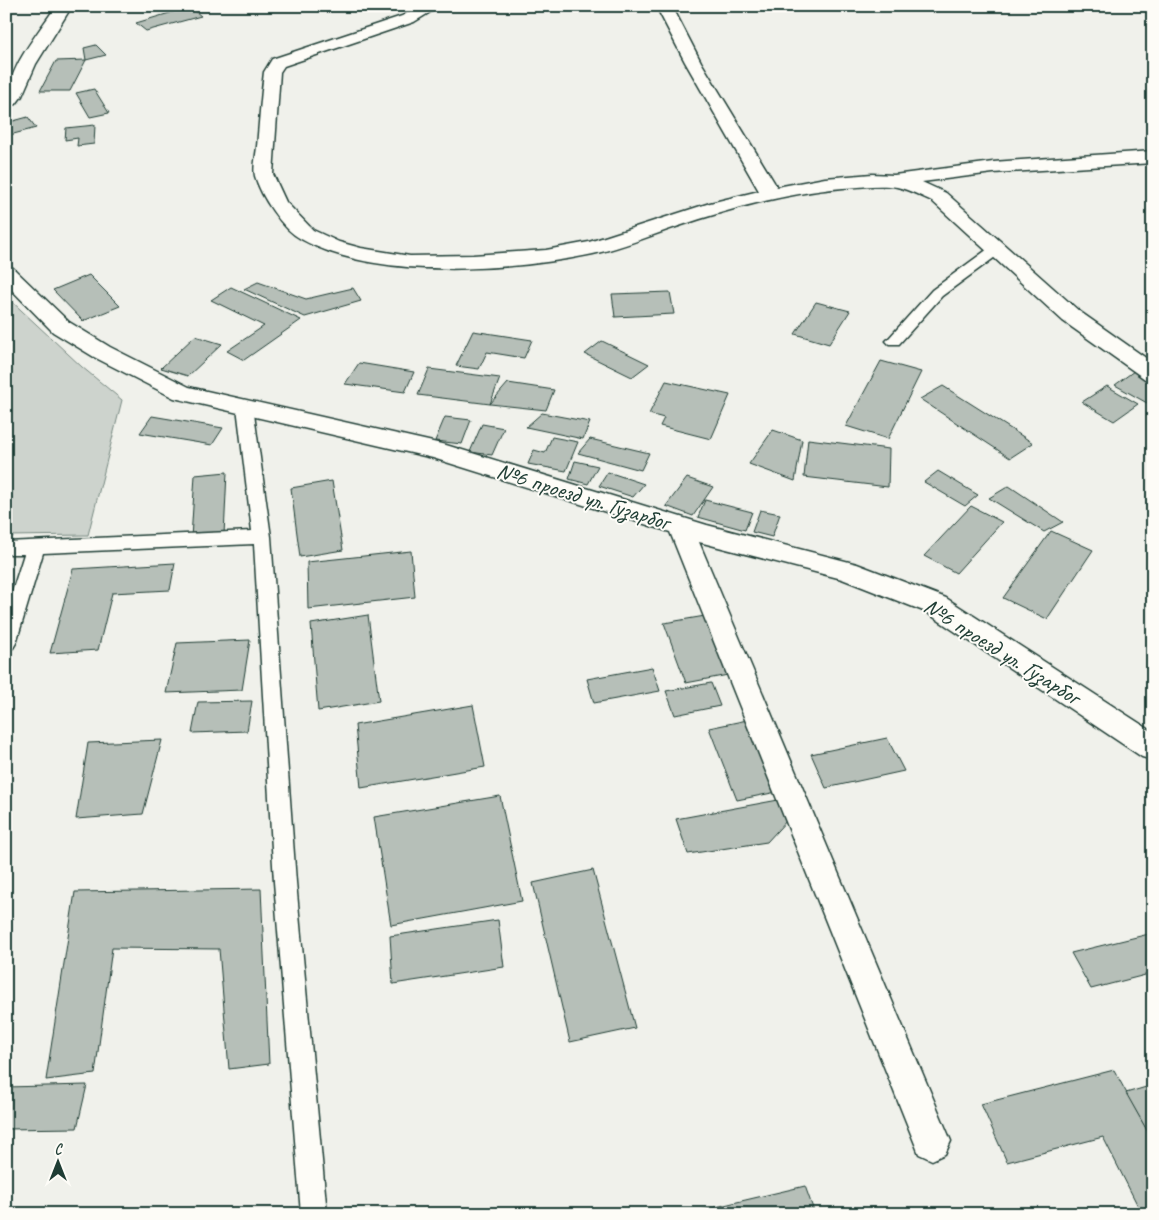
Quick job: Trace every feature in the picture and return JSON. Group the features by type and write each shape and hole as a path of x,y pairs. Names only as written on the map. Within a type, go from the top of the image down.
{"street":[{"path":"6,102 14,98 17,93 17,86 34,53 64,6"},
{"path":"432,6 408,19 278,63 272,72 264,174 277,204 306,234 332,246 360,254 410,262 473,261 546,256 593,248 717,207 771,194 825,184 872,180 896,181 914,186 939,197 1071,316 1153,374"},
{"path":"664,6 692,62 771,194"},
{"path":"896,181 931,174 1153,157"},
{"name":"№6 проезд ул. Гузарбог","path":"6,272 61,327 102,352 182,393 437,451 680,526 848,571 936,605 1153,748"},
{"path":"680,526 932,1142"}],"lane":[{"path":"894,341 937,293 997,249"},
{"path":"245,407 262,537 285,882 314,1214"},
{"path":"6,548 262,537"},
{"path":"6,643 35,548"}],"shaded area":[{"path":"6,296 82,367 122,400 88,535 6,536"}],"building":[{"path":"190,7 201,16 146,31 136,23"},
{"path":"96,45 106,55 86,60 84,48"},
{"path":"86,60 70,91 40,91 56,61"},
{"path":"94,89 109,113 90,117 76,93"},
{"path":"28,117 36,128 6,136 6,123"},
{"path":"95,125 94,144 77,146 78,138 65,140 66,128"},
{"path":"89,275 120,306 83,321 53,290"},
{"path":"258,282 306,299 353,288 361,301 305,317 244,289"},
{"path":"231,287 301,320 244,360 227,351 264,326 211,300"},
{"path":"670,292 674,314 615,317 612,294"},
{"path":"816,302 850,311 829,344 795,334"},
{"path":"473,331 532,340 524,358 487,352 479,369 456,366"},
{"path":"195,336 222,344 188,376 161,368"},
{"path":"602,341 649,364 632,377 585,354"},
{"path":"881,361 921,372 888,439 846,426"},
{"path":"359,363 414,372 405,392 345,384"},
{"path":"429,369 500,378 490,404 418,395"},
{"path":"1134,371 1153,382 1153,398 1147,403 1115,385"},
{"path":"666,381 730,395 711,439 660,426 664,418 649,414"},
{"path":"508,383 554,390 546,410 490,404"},
{"path":"943,386 1033,443 1010,458 920,399"},
{"path":"1107,386 1138,404 1114,421 1082,402"},
{"path":"542,413 590,422 583,439 526,427"},
{"path":"152,416 223,428 212,445 140,433"},
{"path":"445,417 471,420 462,444 435,441"},
{"path":"482,424 504,428 492,455 470,452"},
{"path":"773,430 802,440 795,481 749,464"},
{"path":"552,437 578,442 566,471 528,464 534,450 545,453"},
{"path":"590,439 649,453 641,470 578,453"},
{"path":"808,439 889,449 888,487 804,477"},
{"path":"575,461 598,466 588,484 569,479"},
{"path":"938,471 978,495 965,506 924,482"},
{"path":"227,472 224,535 191,538 195,475"},
{"path":"608,472 644,484 633,497 599,486"},
{"path":"687,478 713,487 693,516 666,506"},
{"path":"332,481 343,550 300,557 291,488"},
{"path":"1009,486 1063,522 1044,532 989,498"},
{"path":"705,500 752,512 745,530 698,517"},
{"path":"971,506 1002,522 956,573 924,556"},
{"path":"760,510 780,514 772,537 752,532"},
{"path":"1051,531 1093,550 1047,619 1003,598"},
{"path":"411,551 415,597 308,609 307,562"},
{"path":"175,563 170,590 112,593 98,650 50,653 73,569"},
{"path":"368,615 379,701 318,711 311,624"},
{"path":"705,616 728,675 686,683 664,623"},
{"path":"250,640 242,690 166,693 177,643"},
{"path":"652,667 660,691 594,703 587,679"},
{"path":"711,683 720,706 675,715 666,691"},
{"path":"252,701 247,731 192,733 198,702"},
{"path":"473,705 485,767 361,788 355,725"},
{"path":"752,719 782,791 737,800 709,728"},
{"path":"887,738 904,771 826,788 811,754"},
{"path":"162,740 143,814 76,819 88,743"},
{"path":"500,796 522,901 391,925 374,817"},
{"path":"789,798 788,819 767,842 688,854 676,819"},
{"path":"593,870 635,1028 570,1042 533,883"},
{"path":"261,889 269,1064 229,1069 219,949 112,948 95,1074 46,1080 75,892"},
{"path":"498,920 504,967 393,984 390,936"},
{"path":"1153,933 1153,973 1091,989 1071,953"},
{"path":"1114,1070 1153,1141 1153,1214 1142,1214 1103,1137 1007,1162 981,1104"},
{"path":"87,1085 77,1128 6,1129 6,1087"},
{"path":"1153,1085 1153,1141 1126,1093"},
{"path":"805,1186 815,1214 686,1214"}]}
